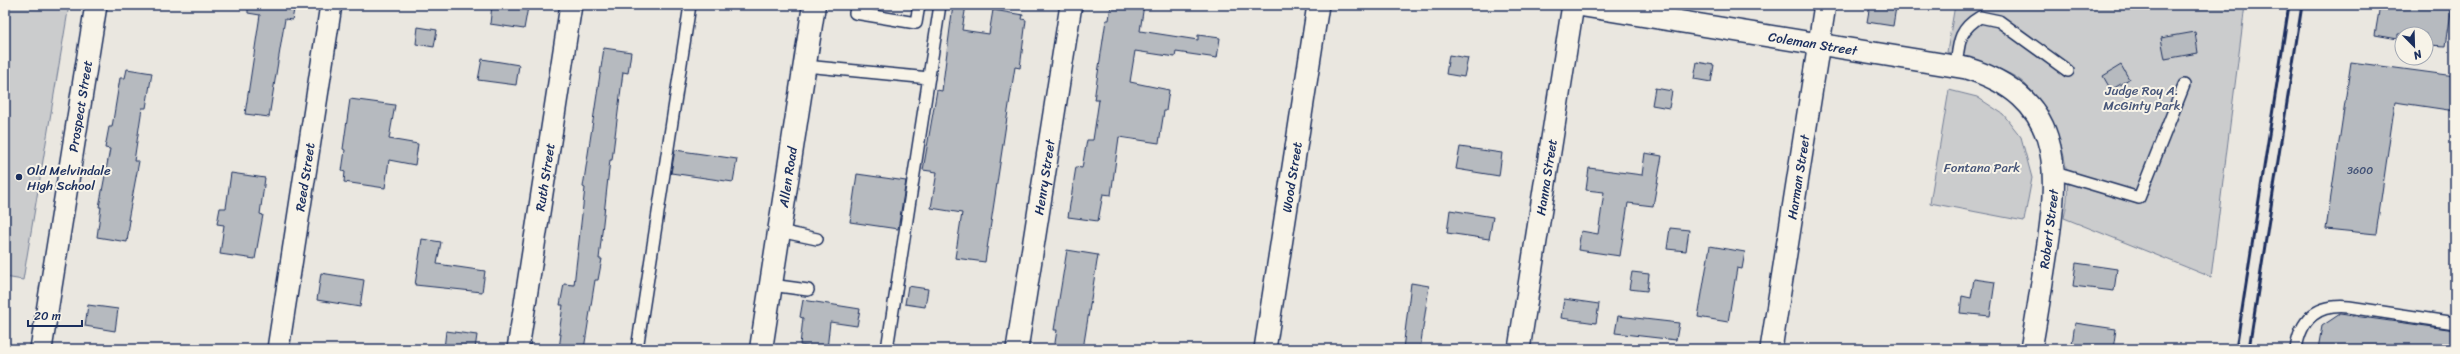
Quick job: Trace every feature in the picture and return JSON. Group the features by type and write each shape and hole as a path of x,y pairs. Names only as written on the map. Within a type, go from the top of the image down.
{"main road":[{"name":"Allen Road","path":"761,349 814,5"}],"street":[{"name":"Prospect Street","path":"41,349 96,5"},
{"name":"Reed Street","path":"278,349 331,5"},
{"name":"Ruth Street","path":"518,349 571,5"},
{"name":"Henry Street","path":"1017,349 1072,5"},
{"name":"Wood Street","path":"1265,349 1318,5"},
{"name":"Hanna Street","path":"1519,349 1573,5"},
{"name":"Coleman Street","path":"1578,5 1956,66 1990,75 2012,89 2034,112"},
{"name":"Harman Street","path":"1771,349 1825,5"},
{"name":"Robert Street","path":"2031,349 2054,202 2055,173 2051,148 2042,124 2034,112"}],"lane":[{"path":"637,349 690,5"},
{"path":"856,5 855,13 916,23 919,5"},
{"path":"887,349 940,5"},
{"path":"1956,66 1961,36 1967,24 1980,17 1999,21 2068,71"},
{"path":"805,66 929,78"},
{"path":"2055,173 2139,198 2184,85"},
{"path":"779,231 817,239"},
{"path":"771,285 808,290"},
{"path":"2296,349 2299,333 2307,320 2318,312 2332,306 2455,323"}],"green space":[{"name":"Old Melvindale High School","path":"5,5 69,5 23,280 5,277"},
{"name":"Judge Roy A. McGinty Park","path":"1955,5 2245,5 2211,277 2064,218 2067,200 2066,164 2062,147 2047,113 2038,98 2019,79 2000,69 1947,52"},
{"name":"Fontana Park","path":"1949,90 1977,97 2003,114 2021,137 2032,178 2024,221 1930,203"}],"building":[{"path":"248,5 295,5 292,20 285,19 269,117 245,114 260,15 248,13"},
{"path":"492,5 528,7 524,29 490,24"},
{"path":"953,5 966,5 962,30 989,34 993,10 1023,15 1022,19 1026,20 1020,68 1015,67 985,262 955,258 962,213 931,208 937,172 923,170 937,90 942,91"},
{"path":"1111,5 1144,5 1140,31 1198,40 1198,35 1220,38 1217,58 1176,52 1175,57 1135,51 1130,82 1169,90 1166,111 1164,111 1159,143 1119,137 1111,195 1103,194 1098,221 1068,217 1076,167 1082,168 1087,140 1093,140 1099,100 1094,100 1106,20 1109,20"},
{"path":"1870,5 1896,7 1893,26 1867,22"},
{"path":"2380,5 2452,5 2446,46 2434,45 2434,26 2394,26 2394,38 2375,35"},
{"path":"418,27 437,30 434,47 416,44"},
{"path":"2195,32 2198,53 2165,59 2161,38"},
{"path":"604,48 631,52 628,73 623,72 612,160 610,160 599,259 602,259 598,280 595,280 584,349 559,349 561,334 559,334 563,305 560,305 564,284 574,285 585,188 583,187"},
{"path":"1449,55 1468,58 1464,77 1446,74"},
{"path":"482,59 519,65 516,85 478,80"},
{"path":"1697,62 1714,65 1711,82 1694,79"},
{"path":"2351,62 2455,76 2455,111 2395,102 2376,234 2326,229"},
{"path":"2121,65 2129,79 2111,90 2103,76"},
{"path":"127,69 152,73 146,108 142,108 134,161 139,161 128,220 130,220 127,242 97,237 101,207 99,207 110,149 105,148 109,127 112,127 120,78 125,78"},
{"path":"1655,88 1672,91 1669,108 1652,105"},
{"path":"350,99 395,105 389,139 418,144 415,165 389,160 385,188 344,182 345,172 342,171 345,150 343,149"},
{"path":"1460,147 1502,153 1499,176 1456,169"},
{"path":"675,150 737,159 733,182 671,173"},
{"path":"1645,153 1662,156 1653,206 1628,203 1620,256 1578,250 1581,231 1598,234 1604,192 1586,190 1589,168 1642,175"},
{"path":"231,173 265,178 260,214 263,215 255,259 220,254 224,225 217,224 220,208 226,208"},
{"path":"857,174 906,181 898,229 850,222"},
{"path":"1450,210 1493,217 1489,239 1447,233"},
{"path":"1670,228 1689,230 1686,251 1667,249"},
{"path":"422,239 441,242 437,264 485,271 482,292 415,285"},
{"path":"1710,246 1745,252 1742,269 1737,268 1728,322 1698,317"},
{"path":"1067,250 1098,255 1083,349 1054,349 1057,330 1054,330"},
{"path":"2076,263 2117,269 2114,291 2073,286"},
{"path":"1632,272 1649,274 1647,291 1629,289"},
{"path":"321,273 364,280 360,307 317,300"},
{"path":"1974,279 1995,282 1990,316 1960,313 1962,296 1971,298"},
{"path":"1411,283 1429,286 1420,349 1403,349"},
{"path":"908,286 928,289 925,307 905,304"},
{"path":"1564,299 1599,304 1596,323 1561,318"},
{"path":"803,300 860,309 857,326 830,322 827,349 800,345 803,318 800,317"},
{"path":"88,305 118,309 115,331 85,326"},
{"path":"2340,314 2455,330 2455,349 2318,349 2322,326"},
{"path":"1618,316 1679,323 1676,340 1615,333"},
{"path":"2075,323 2116,329 2113,349 2072,344"},
{"path":"446,331 477,335 475,349 444,349"}],"railway":[{"path":"2236,349 2289,5"},
{"path":"2249,349 2302,5"}],"place":[{"name":"Old Melvindale High School","path":"19,177"}]}
